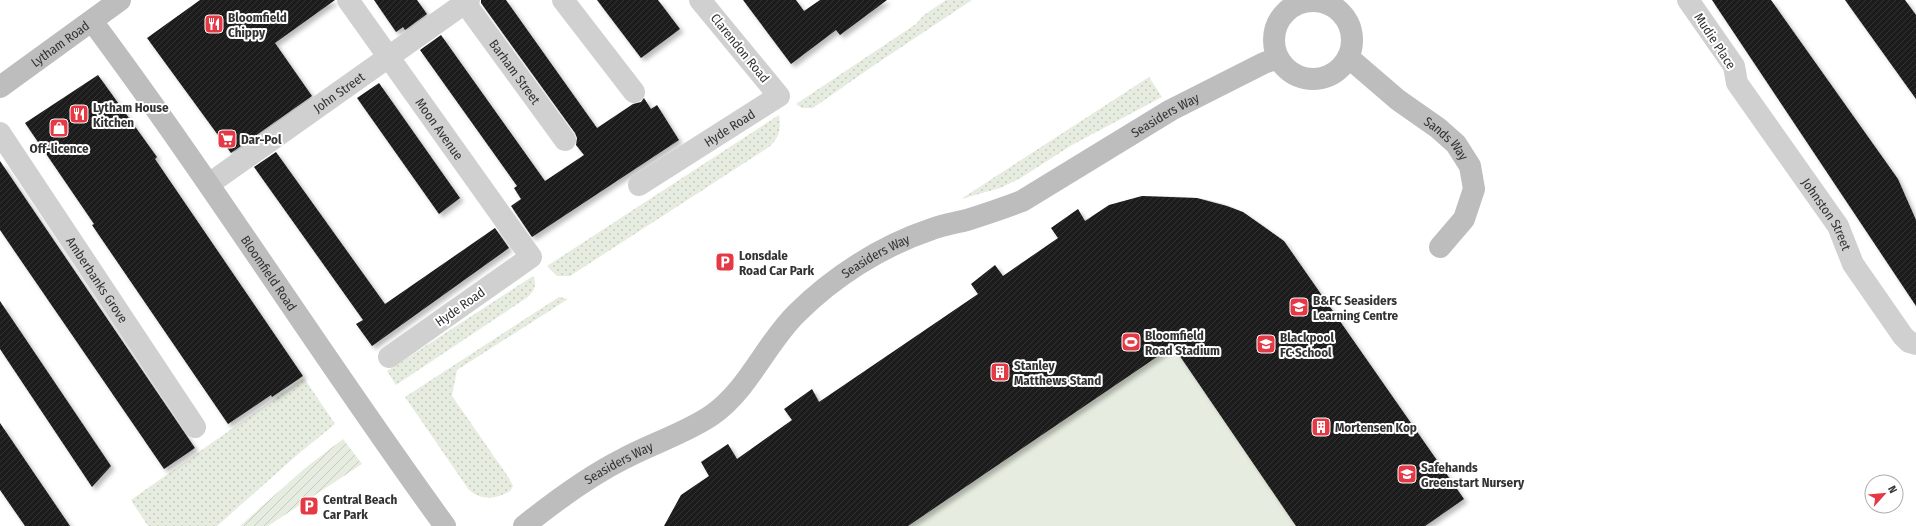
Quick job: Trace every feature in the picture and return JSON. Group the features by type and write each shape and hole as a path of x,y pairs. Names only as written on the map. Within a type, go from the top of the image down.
{"street":[{"name":"Lytham Road","path":"0,87 120,0"},
{"name":"Moon Avenue","path":"348,0 531,257"},
{"path":"563,0 634,92"},
{"name":"Clarendon Road","path":"700,0 779,96"},
{"path":"1310,0 1329,2 1343,14 1349,24 1352,35 1352,46 1348,57 1341,68 1331,75 1320,79 1307,79 1296,76 1285,68 1278,58 1273,46 1274,33 1278,20 1287,10 1298,3 1310,0"},
{"name":"Mudie Place","path":"1688,0 1734,66 1737,83"},
{"name":"John Street","path":"209,184 467,2"},
{"name":"Barham Street","path":"467,2 565,140"},
{"name":"Bloomfield Road","path":"92,21 130,71 209,184 445,526"},
{"name":"Sands Way","path":"1348,57 1398,100 1438,128 1456,144 1470,166 1474,189 1464,219 1440,246"},
{"name":"Seasiders Way","path":"524,526 590,478 625,458 711,416 726,404 794,316 816,295 856,267 902,241 932,229 998,210 1022,201 1171,110 1264,63 1278,58"},
{"name":"Johnston Street","path":"1737,83 1838,226 1853,264 1857,270 1903,336 1909,342 1916,344"},
{"name":"Hyde Road","path":"639,184 779,96"},
{"name":"Amberbanks Grove","path":"0,133 195,427"},
{"name":"Hyde Road","path":"389,357 531,257"}],"shaded area":[{"path":"946,0 972,0 813,108 802,108 796,104 916,24 924,15"},
{"path":"1149,77 1162,97 1072,145 1019,179 1000,188 961,199"},
{"path":"779,115 780,124 778,136 769,147 570,276 557,276 547,266"},
{"name":"Bloomfield Road Stadium","path":"1142,196 1194,198 1220,203 1244,213 1284,241 1464,499 1427,526 665,526 681,495 709,476 701,462 728,444 737,459 792,420 812,389 820,402 978,294 971,284 995,265 1003,276 1058,238 1051,228 1078,209 1085,221 1109,205"},
{"path":"533,276 535,287 528,297 396,385 387,371"},
{"path":"559,297 568,299 457,370 452,396 513,486 510,491 500,496 490,498 474,494 469,490 405,397"},
{"path":"304,378 335,424 297,455 217,526 148,526 131,500"},
{"path":"343,439 362,464 268,526 240,526 304,469"}],"building":[{"path":"200,0 335,0 275,43 312,96 231,153 147,38"},
{"path":"374,0 417,0 427,14 405,30 403,27 396,32"},
{"path":"481,0 506,0 597,128 633,104 641,102 644,98 651,109 657,105 679,140 532,237 511,206 521,199 514,188 517,186 420,50 441,35 545,181 584,155 576,145 577,138 575,133 481,3"},
{"path":"597,0 658,0 680,29 641,58"},
{"path":"743,0 796,0 804,11 820,0 887,0 840,35 836,30 791,64"},
{"path":"1712,0 1771,0 1898,179 1916,220 1916,306"},
{"path":"1845,0 1905,0 1916,15 1916,99"},
{"path":"98,75 157,157 155,159 303,376 272,397 271,395 228,424 92,225 94,224 25,123"},
{"path":"379,83 460,198 439,214 357,98"},
{"path":"276,152 385,304 495,228 509,248 372,346 356,324 363,320 254,167"},
{"path":"0,161 195,448 164,469 0,230"},
{"name":"Bloomfield Road Stadium","path":"1142,196 1197,198 1227,206 1243,212 1284,241 1464,499 1425,526 1296,526 1173,346 908,526 664,526 681,495 709,476 701,462 728,444 737,459 792,420 784,409 812,389 819,402 978,294 971,284 995,265 1003,276 1058,238 1051,228 1078,209 1085,221 1109,205"},
{"path":"0,301 111,466 92,487 0,349"},
{"path":"0,423 70,526 25,526 0,490"}],"place":[{"name":"Bloomfield Chippy","path":"214,24"},
{"name":"Lytham House Kitchen","path":"79,114"},
{"name":"Off-licence","path":"59,128"},
{"name":"Dar-Pol","path":"227,139"},
{"name":"Lonsdale Road Car Park","path":"725,262"},
{"name":"B&FC Seasiders Learning Centre","path":"1299,307"},
{"name":"Bloomfield Road Stadium","path":"1131,342"},
{"name":"Blackpool FC School","path":"1266,344"},
{"name":"Stanley Matthews Stand","path":"1000,372"},
{"name":"Mortensen Kop","path":"1321,427"},
{"name":"Safehands Greenstart Nursery","path":"1407,474"},
{"name":"Central Beach Car Park","path":"309,506"}]}
